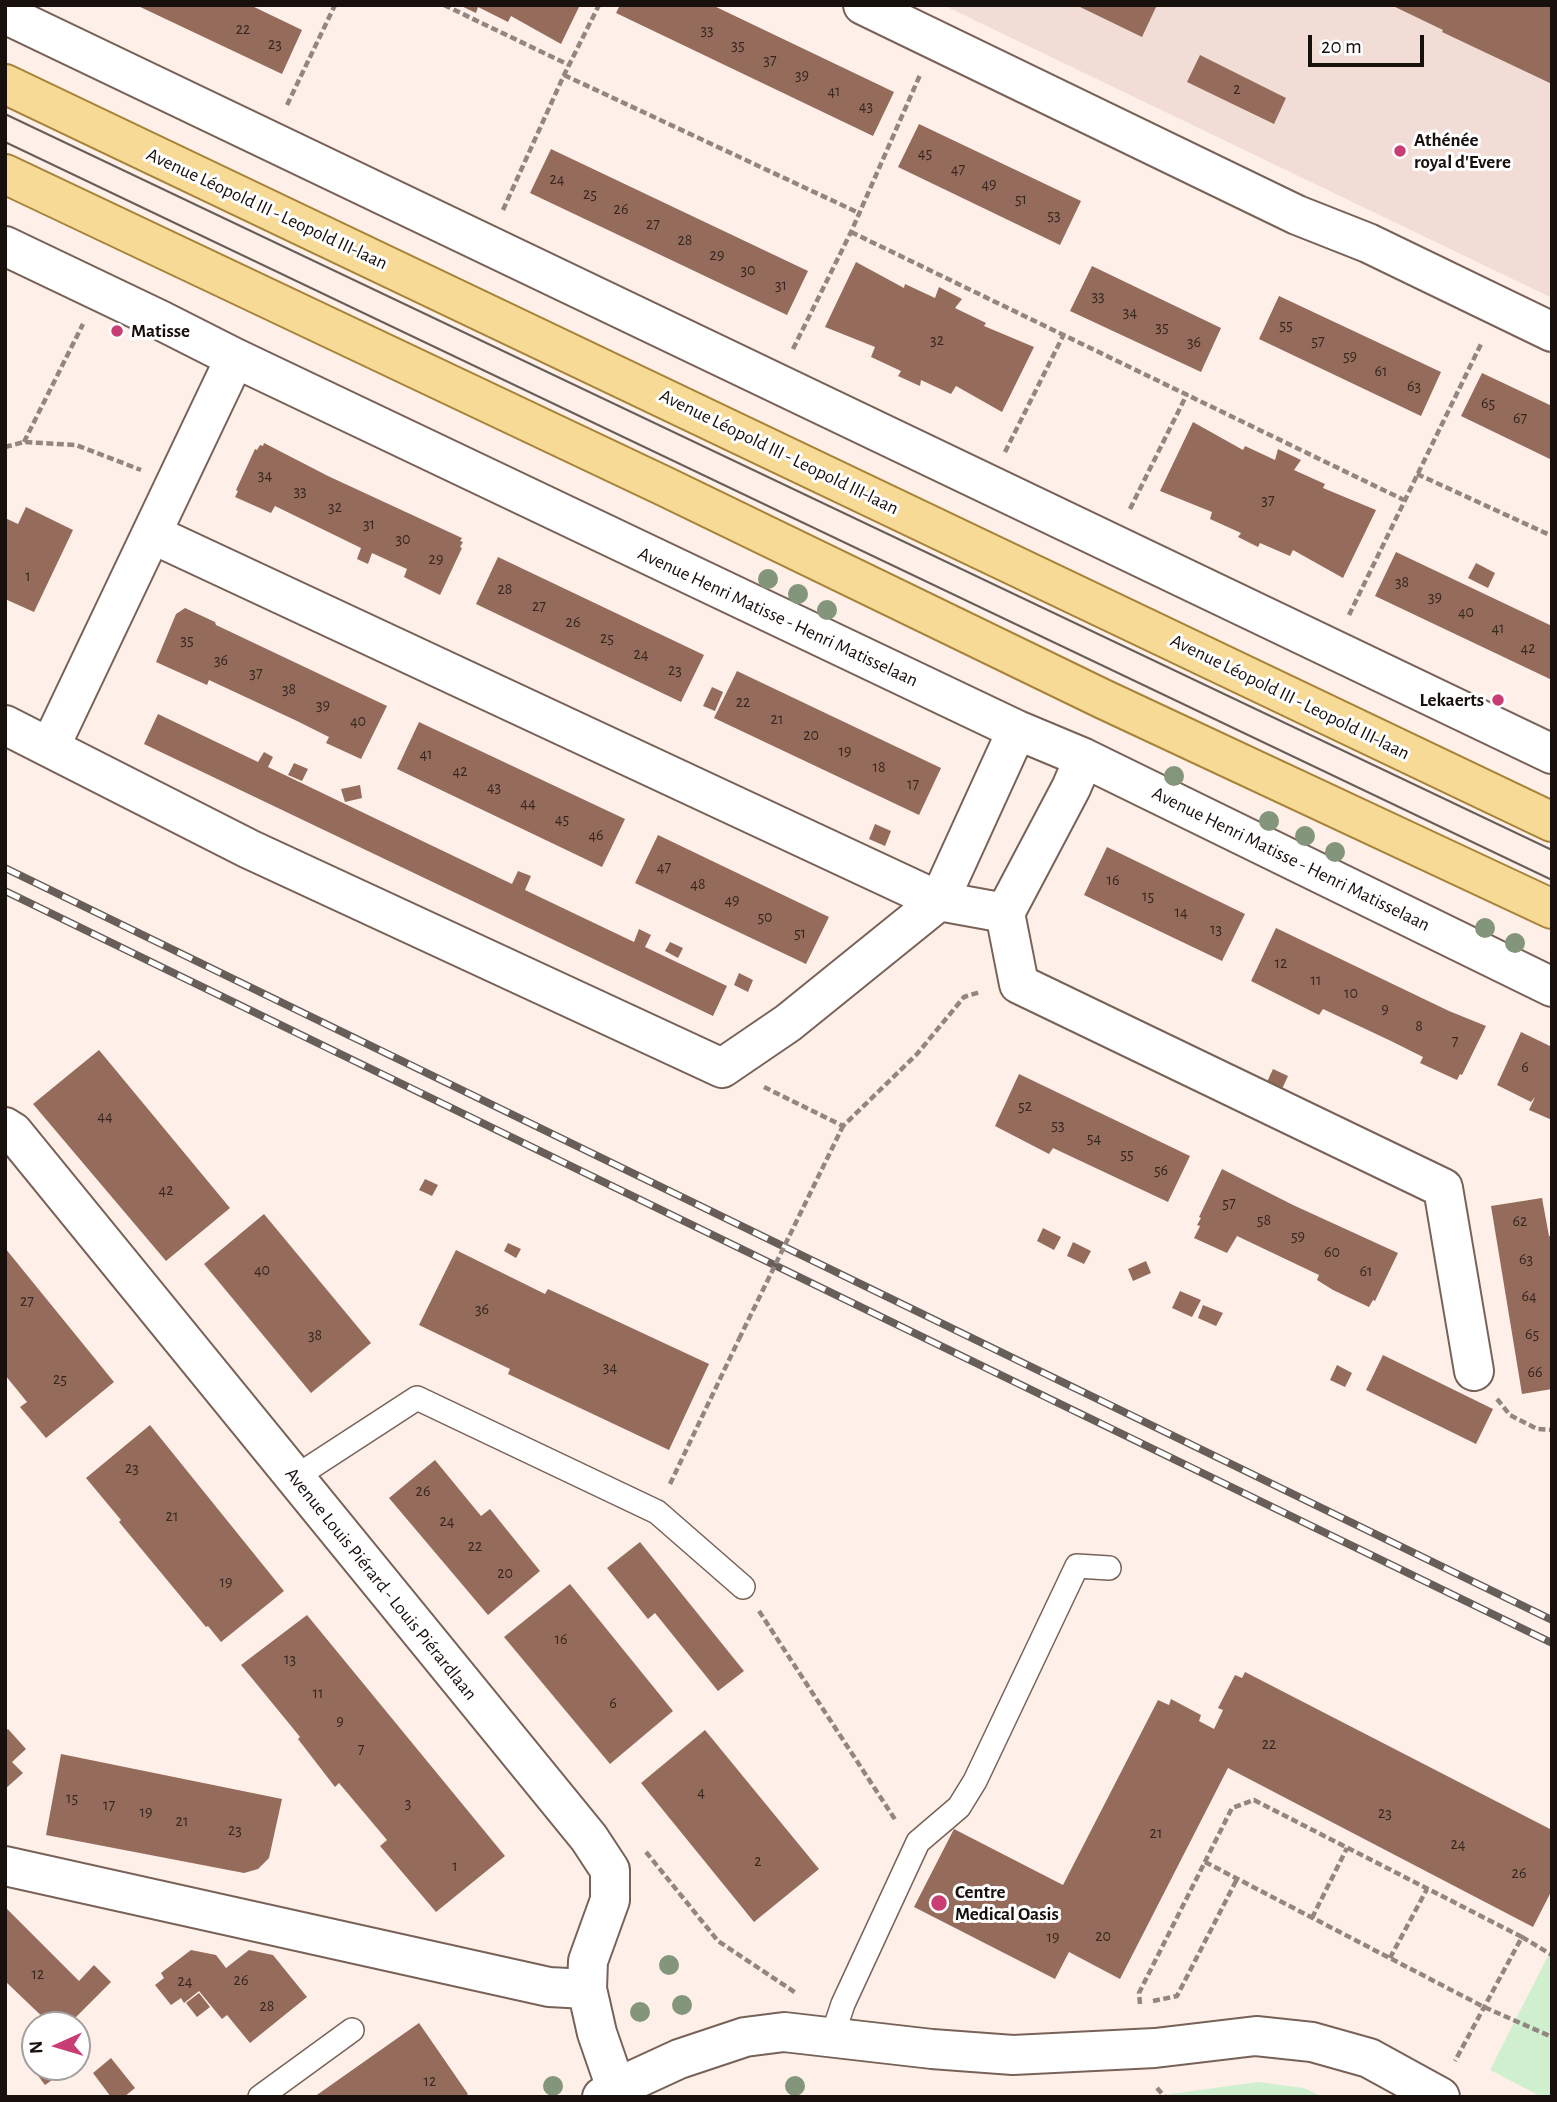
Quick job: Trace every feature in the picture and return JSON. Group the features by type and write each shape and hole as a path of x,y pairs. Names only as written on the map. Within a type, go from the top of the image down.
{"main road":[{"name":"Avenue Léopold III - Leopold III-laan","path":"5,84 1552,822"},
{"path":"5,174 654,481 1116,705 1552,909"}],"street":[{"path":"863,5 1297,215 1368,243 1552,332"},
{"path":"5,14 1552,754"},
{"name":"Avenue Henri Matisse - Henri Matisselaan","path":"5,246 1017,730 1084,758 1552,988"},
{"path":"50,747 235,358"},
{"path":"152,534 939,901 1005,913"},
{"path":"5,725 249,849 722,1068 788,1023 939,901 1017,730"},
{"path":"1084,758 1005,913 1019,984 1443,1188 1474,1371"},
{"name":"Avenue Louis Piérard - Louis Piérardlaan","path":"5,1127 13,1132 581,1828 610,1870 610,1900 587,1961 587,1989 613,2094"},
{"path":"5,1866 549,1987 587,1989"},
{"path":"613,2094 679,2059 745,2037 784,2032 932,2049 1013,2055 1155,2048 1256,2036 1312,2042 1448,2085"}],"lane":[{"path":"294,1478 417,1398 657,1512 743,1587"},
{"path":"832,2037 844,2004 918,1842 959,1807 975,1781 1077,1566 1109,1568"},
{"path":"260,2097 352,2030"}],"path":[{"path":"284,112 335,5"},
{"path":"444,5 569,65"},
{"path":"500,216 599,5"},
{"path":"790,356 851,232 921,76 911,71"},
{"path":"564,75 859,213"},
{"path":"851,232 1404,500"},
{"path":"24,442 86,320"},
{"path":"1003,456 1064,334"},
{"path":"1346,622 1482,342"},
{"path":"1126,516 1187,394"},
{"path":"5,447 24,442 76,445 174,483"},
{"path":"1417,474 1552,536"},
{"path":"657,1512 738,1339 843,1126 917,1054 964,997 996,986 1019,984"},
{"path":"779,1094 843,1126"},
{"path":"1474,1371 1510,1415 1537,1429 1552,1430"},
{"path":"743,1587 900,1825 918,1842"},
{"path":"1140,2004 1139,1993 1232,1808 1254,1800 1522,1937 1552,1955"},
{"path":"642,1847 718,1941 799,1996"},
{"path":"1312,1918 1348,1848"},
{"path":"1205,1863 1484,2007 1552,2037"},
{"path":"1153,2001 1177,1996 1237,1879"},
{"path":"1390,1958 1427,1889"},
{"path":"1448,2085 1455,2061 1522,1937"},
{"path":"1157,2087 1165,2097"}],"shaded area":[{"name":"Athénée royal d'Evere","path":"943,5 1552,5 1552,298"}],"green space":[{"path":"1552,1948 1552,2097 1542,2097 1490,2070"},
{"path":"1258,2082 1304,2088 1323,2097 1149,2097"}],"building":[{"path":"136,5 250,5 302,30 282,74"},
{"path":"459,5 580,5 561,44 511,16 508,22 478,7 476,13"},
{"path":"620,5 712,5 894,92 873,136 616,13"},
{"path":"1076,5 1157,5 1142,37"},
{"path":"1391,5 1552,5 1552,84 1442,32 1443,30"},
{"path":"1200,55 1286,98 1274,124 1187,82"},
{"path":"919,124 1081,201 1060,245 898,167"},
{"path":"551,149 808,271 787,315 530,193"},
{"path":"856,262 904,288 905,284 935,298 939,287 962,299 955,308 986,323 984,326 1034,347 1002,412 956,386 951,394 921,380 920,386 898,376 901,371 871,357 875,347 825,327"},
{"path":"1092,266 1221,328 1201,372 1070,311"},
{"path":"1279,296 1441,372 1421,416 1259,339"},
{"path":"1482,373 1552,406 1552,460 1461,416"},
{"path":"1193,422 1243,450 1245,446 1275,460 1278,449 1301,460 1294,470 1325,484 1323,488 1376,510 1343,578 1293,550 1290,556 1260,543 1258,547 1238,537 1241,533 1210,519 1212,512 1160,491"},
{"path":"264,443 462,538 462,548 440,595 404,577 407,569 372,553 368,564 357,559 361,548 275,506 271,513 235,497 255,449"},
{"path":"26,507 73,530 34,612 5,599 5,518 18,524"},
{"path":"1396,552 1552,626 1552,680 1375,596"},
{"path":"498,557 704,655 681,702 476,604"},
{"path":"1476,563 1495,573 1488,588 1468,578"},
{"path":"185,608 387,706 361,759 326,743 329,737 297,721 209,680 207,685 156,662 176,614"},
{"path":"737,671 941,768 919,815 714,718"},
{"path":"712,687 723,692 715,711 703,706"},
{"path":"158,714 258,762 264,752 273,757 268,767 512,884 518,871 531,876 525,890 634,942 639,929 651,935 645,947 727,986 713,1016 144,744"},
{"path":"419,722 625,819 602,867 397,769"},
{"path":"294,763 308,769 302,781 288,775"},
{"path":"360,785 362,798 345,802 341,789"},
{"path":"875,824 891,831 885,846 869,839"},
{"path":"658,835 829,917 806,964 635,883"},
{"path":"1107,847 1245,914 1222,961 1084,895"},
{"path":"1276,928 1486,1026 1462,1075 1460,1074 1457,1080 1420,1063 1423,1057 1391,1041 1323,1009 1319,1015 1251,981"},
{"path":"670,942 683,948 678,958 665,951"},
{"path":"739,973 753,980 748,992 734,985"},
{"path":"1521,1032 1552,1047 1552,1120 1529,1110 1535,1097 1531,1102 1497,1085"},
{"path":"99,1050 230,1208 166,1261 33,1104"},
{"path":"1273,1069 1288,1076 1282,1089 1267,1082"},
{"path":"1019,1074 1190,1156 1168,1202 1053,1148 1049,1154 995,1126"},
{"path":"1222,1169 1398,1253 1375,1301 1373,1300 1369,1307 1317,1280 1319,1275 1237,1236 1227,1253 1194,1238 1200,1226 1197,1225 1201,1218 1199,1217"},
{"path":"425,1179 438,1185 432,1196 419,1190"},
{"path":"1542,1198 1549,1236 1552,1236 1552,1389 1522,1394 1491,1206"},
{"path":"264,1214 371,1343 311,1393 204,1264"},
{"path":"1043,1228 1061,1237 1054,1250 1037,1241"},
{"path":"1073,1242 1091,1251 1084,1264 1067,1256"},
{"path":"508,1243 521,1249 516,1258 504,1251"},
{"path":"5,1248 114,1382 46,1438 20,1407 27,1402 5,1375"},
{"path":"456,1250 545,1294 548,1289 709,1364 669,1450 508,1374 510,1369 419,1325"},
{"path":"1146,1261 1151,1273 1133,1281 1128,1269"},
{"path":"1180,1291 1201,1300 1192,1317 1172,1308"},
{"path":"1203,1305 1223,1313 1216,1326 1198,1318"},
{"path":"1383,1355 1493,1409 1476,1444 1366,1390"},
{"path":"1337,1365 1352,1373 1345,1387 1330,1380"},
{"path":"150,1425 284,1591 221,1642 119,1522 121,1520 86,1478"},
{"path":"435,1460 481,1516 490,1509 540,1571 488,1615 389,1498"},
{"path":"640,1542 744,1671 718,1691 655,1613 648,1619 607,1568"},
{"path":"570,1584 673,1711 610,1764 504,1637"},
{"path":"307,1615 505,1856 436,1912 380,1846 387,1840 339,1783 335,1787 298,1739 300,1737 241,1665"},
{"path":"1245,1672 1552,1830 1552,1890 1533,1927 1228,1768 1120,1979 1069,1952 1055,1979 914,1907 954,1829 1063,1885 1158,1700 1169,1705 1171,1699 1201,1715 1199,1721 1214,1729 1223,1710 1218,1708 1235,1675 1242,1678"},
{"path":"8,1729 26,1749 12,1762 23,1773 5,1789 5,1731"},
{"path":"705,1730 819,1869 754,1922 641,1783"},
{"path":"61,1754 282,1799 269,1858 258,1869 244,1873 46,1835"},
{"path":"5,1907 79,1981 94,1965 111,1982 82,2011 36,2011 5,1981"},
{"path":"191,1950 216,1955 226,1968 249,1950 273,1955 307,1997 250,2043 227,2015 222,2019 199,1991 184,2003 181,1998 171,2005 155,1985 164,1978 161,1973"},
{"path":"199,1993 210,2007 197,2017 186,2003"},
{"path":"419,2023 468,2094 464,2097 314,2097"},
{"path":"111,2058 135,2088 124,2097 111,2097 93,2073"}],"tram line":[{"path":"5,114 1552,850"},
{"path":"5,142 1552,880"}],"railway":[{"path":"5,868 1552,1620"},
{"path":"5,891 1552,1643"}],"place":[{"name":"Athénée royal d'Evere","path":"1400,151"},
{"name":"Matisse","path":"117,331"},
{"name":"Lekaerts","path":"1498,700"},
{"name":"Centre Medical Oasis","path":"939,1903"}]}
